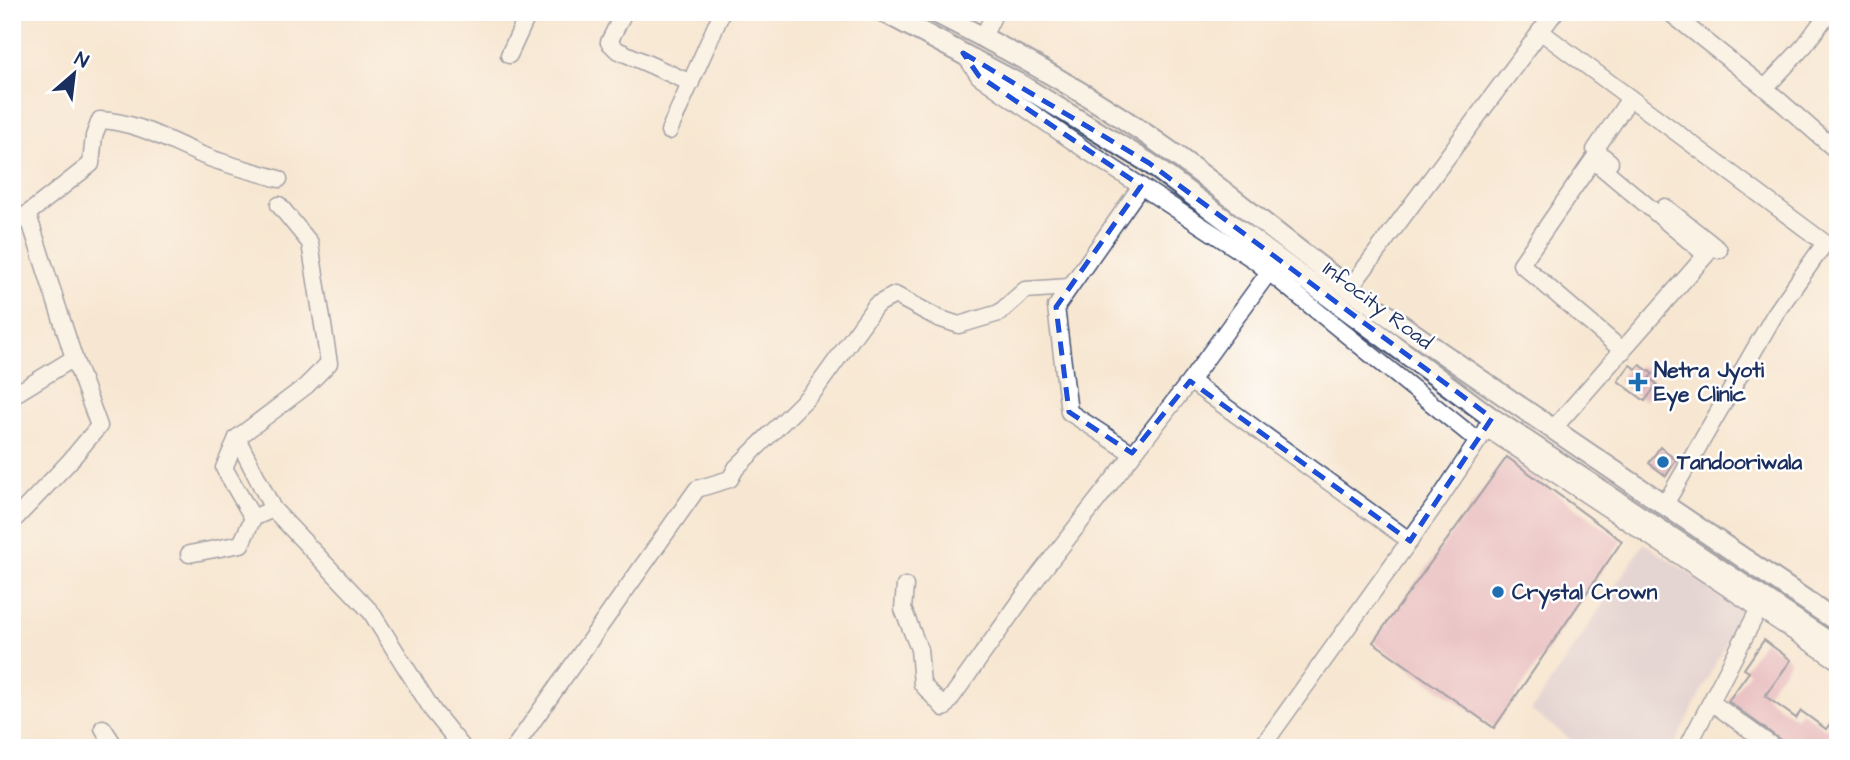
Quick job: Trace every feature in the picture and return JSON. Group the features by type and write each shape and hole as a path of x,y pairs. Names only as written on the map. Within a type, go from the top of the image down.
{"main road":[{"name":"Infocity Road","path":"884,12 963,53 1109,137 1226,220 1485,429 1762,604 1838,648"},
{"name":"Infocity Road","path":"934,12 1098,103 1172,153 1350,288 1664,506 1838,622"},
{"path":"1226,220 1238,202"}],"street":[{"path":"509,55 529,12"},
{"path":"624,12 609,42 617,50 691,83"},
{"path":"669,131 722,12"},
{"path":"983,37 995,12"},
{"path":"1350,288 1555,12"},
{"path":"1669,12 1765,88 1838,152"},
{"path":"1765,88 1805,45 1829,12"},
{"path":"1540,32 1838,254"},
{"path":"963,53 979,76 1269,272 1485,429 1410,541 1261,748"},
{"path":"1630,98 1595,150 1719,250"},
{"path":"12,226 92,164 94,136 100,120 121,121 160,135 203,156 279,179"},
{"path":"1553,429 1623,351 1706,254 1593,160 1521,264 1623,351"},
{"path":"1132,453 1069,412 1056,307 1141,186"},
{"path":"253,517 224,468 237,438 306,386 329,363 310,243 279,205"},
{"path":"12,522 99,426 28,215"},
{"path":"1664,506 1775,314 1825,243"},
{"path":"905,586 904,609 919,649 922,684 944,708 1039,575 1190,381 1269,272"},
{"path":"514,748 697,489 730,479 736,468 815,390 876,305 895,295 937,318 959,325 999,313 1025,290 1069,288"},
{"path":"12,396 74,358"},
{"path":"1190,381 1410,541"},
{"path":"237,438 274,509 371,612 433,711 463,748"},
{"path":"189,554 241,544 253,517 274,509"},
{"path":"1687,748 1762,604 1838,661"},
{"path":"1711,702 1775,748"},
{"path":"103,728 116,748"}],"highlighted area":[{"path":"963,53 1149,163 1492,418 1410,541 1190,381 1132,453 1069,412 1056,307 1141,186 979,76"}],"shaded area":[{"path":"1644,543 1743,609 1673,748 1583,748 1531,711"}],"building":[{"path":"1630,365 1636,369 1640,365 1653,374 1649,378 1657,384 1645,401 1618,381"},
{"name":"Tandooriwala","path":"1660,447 1676,460 1666,476 1649,463"},
{"name":"Crystal Crown","path":"1507,457 1622,541 1494,728 1373,642"},
{"path":"1764,640 1791,660 1765,696 1796,718 1801,711 1826,729 1838,713 1838,748 1791,748 1728,701 1749,672 1744,669"}],"place":[{"name":"Netra Jyoti Eye Clinic","path":"1638,382"},
{"name":"Tandooriwala","path":"1663,462"},
{"name":"Crystal Crown","path":"1498,592"}]}
